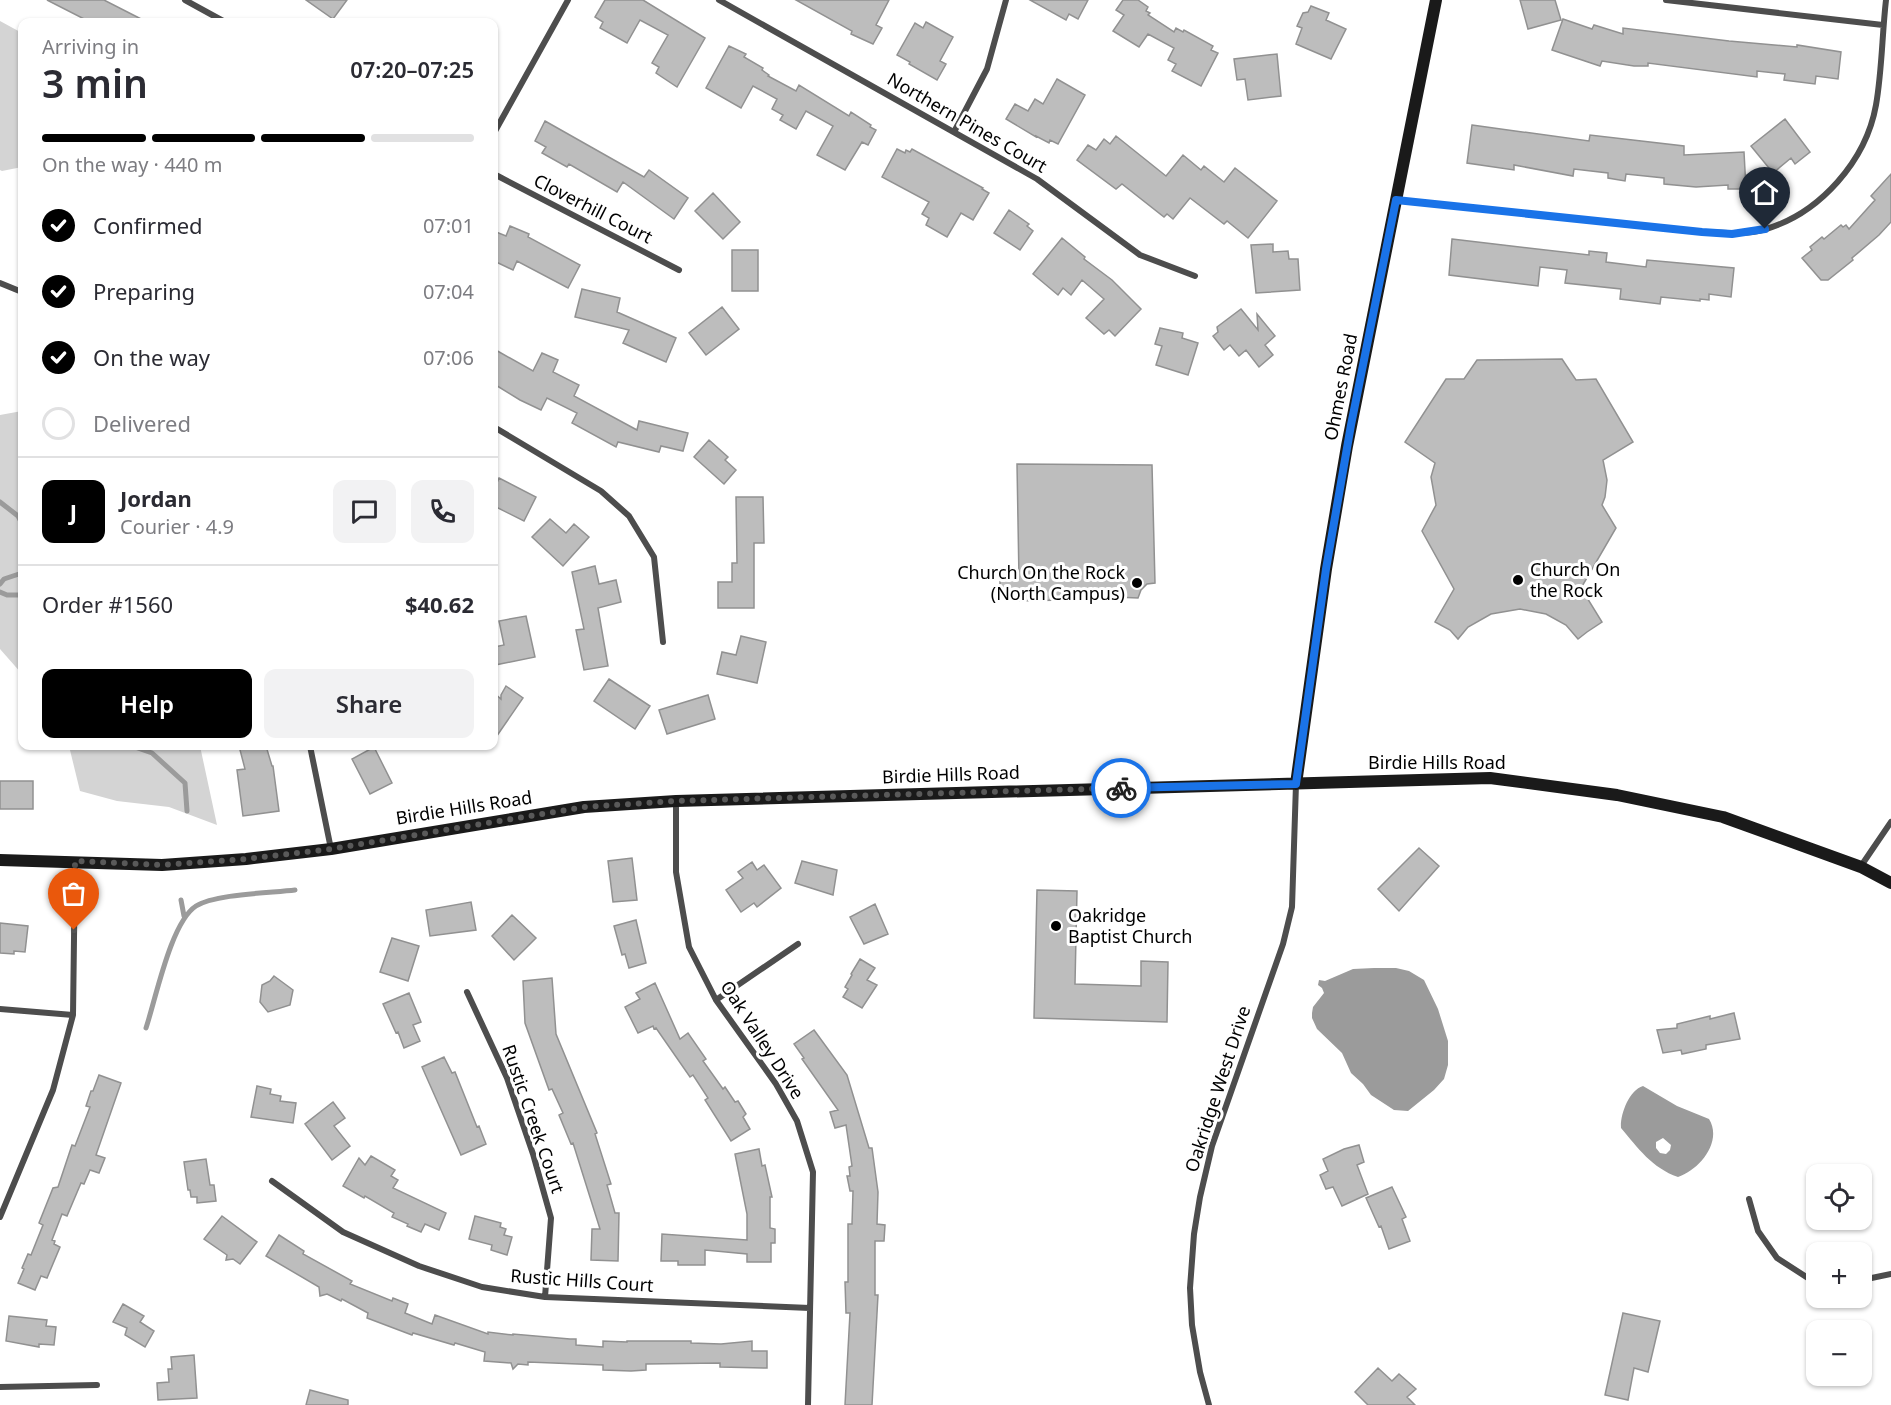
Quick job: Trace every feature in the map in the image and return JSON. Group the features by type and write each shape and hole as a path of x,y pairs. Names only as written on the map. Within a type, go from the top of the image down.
{"main road":[{"name":"Ohmes Road","path":"1296,784 1326,569 1352,423 1436,0"},
{"name":"Birdie Hills Road","path":"0,860 162,865 246,859 331,849 584,807 676,801 1490,778 1617,795 1723,818 1861,867 1891,883"}],"street":[{"path":"185,0 218,18"},
{"path":"498,126 568,0"},
{"name":"Northern Pines Court","path":"719,0 1037,179 1140,255 1195,276"},
{"path":"954,132 987,69 1006,0"},
{"path":"1666,0 1883,25"},
{"path":"1396,200 1702,232 1732,234 1765,229 1794,217 1825,195 1849,168 1867,136 1876,106 1886,0"},
{"name":"Cloverhill Court","path":"498,176 679,270"},
{"path":"0,283 18,290"},
{"path":"498,429 601,491 629,516 654,557 663,642"},
{"path":"311,750 331,849"},
{"name":"Oakridge West Drive","path":"1209,1405 1200,1372 1192,1325 1190,1288 1194,1234 1212,1146 1283,944 1292,907 1296,784"},
{"name":"Oak Valley Drive","path":"676,801 676,872 689,947 716,1000 776,1084 797,1121 813,1172 808,1405"},
{"path":"1861,867 1891,822"},
{"path":"0,1217 53,1090 73,1015 75,861"},
{"path":"716,1000 798,944"},
{"name":"Rustic Creek Court","path":"468,992 507,1078 551,1218 545,1297"},
{"path":"0,1009 73,1015"},
{"name":"Rustic Hills Court","path":"272,1181 343,1232 418,1266 482,1287 545,1297 810,1308"},
{"path":"1749,1199 1758,1231 1777,1258 1806,1277"},
{"path":"1872,1278 1891,1274"},
{"path":"0,1387 97,1385"}],"shaded area":[{"path":"0,21 18,31 18,168 0,170"},
{"path":"18,412 18,669 0,649 0,415"},
{"path":"70,750 201,750 217,825 169,807 117,801 80,791"},
{"path":"1396,968 1409,971 1424,980 1438,1009 1448,1041 1448,1065 1444,1079 1408,1111 1394,1110 1371,1095 1351,1073 1342,1053 1317,1029 1312,1018 1313,1007 1324,993 1318,985 1319,980 1325,981 1353,969"},
{"path":"1643,1086 1677,1106 1709,1119 1713,1128 1711,1146 1701,1162 1694,1168 1678,1177 1669,1173 1646,1157 1621,1128 1626,1104 1638,1088","holes":["1663,1138 1671,1145 1666,1154 1660,1153 1656,1148 1656,1142"]}],"building":[{"path":"47,0 104,0 139,18 82,18"},
{"path":"306,0 347,0 332,18"},
{"path":"605,0 643,0 705,38 677,87 656,73 659,67 652,63 668,35 640,20 627,43 600,28 603,22 595,17"},
{"path":"796,0 889,0 876,25 882,28 873,44 851,34 852,31"},
{"path":"1030,0 1088,0 1078,19 1069,14 1066,20"},
{"path":"1123,0 1138,0 1148,7 1146,11 1150,13 1148,15 1174,32 1176,28 1183,32 1184,30 1213,46 1211,50 1218,53 1201,86 1172,71 1176,64 1168,60 1174,48 1148,34 1139,47 1113,31 1124,15 1116,10"},
{"path":"1520,0 1555,0 1561,20 1528,29"},
{"path":"1311,6 1329,13 1326,20 1346,29 1331,59 1296,44 1302,28 1297,26 1303,13 1308,12"},
{"path":"1563,19 1592,29 1594,25 1623,34 1623,28 1729,41 1797,47 1797,45 1841,52 1838,79 1816,76 1815,84 1784,80 1785,74 1757,71 1757,77 1648,63 1648,66 1634,66 1602,61 1600,66 1552,50"},
{"path":"926,22 953,37 940,61 946,64 937,80 897,55 915,23 923,28"},
{"path":"729,46 746,54 744,57 763,68 762,70 768,76 796,91 799,85 849,116 851,112 871,125 870,127 876,130 868,145 862,142 845,170 817,155 833,126 806,111 796,129 780,120 783,115 772,109 777,99 753,86 741,108 706,88"},
{"path":"1277,54 1281,96 1248,100 1245,79 1237,80 1234,59"},
{"path":"1057,79 1085,95 1058,144 1036,137 1006,119 1015,104 1028,111 1035,99 1043,104"},
{"path":"1785,119 1810,152 1795,164 1791,158 1773,173 1751,146"},
{"path":"545,121 644,177 649,170 688,198 674,219 623,182 617,192 569,164 567,167 542,153 546,147 535,141"},
{"path":"1472,125 1589,141 1590,135 1684,146 1684,155 1744,152 1746,189 1728,189 1728,185 1696,187 1664,184 1664,178 1626,174 1625,181 1608,178 1608,173 1574,169 1573,176 1514,165 1514,170 1467,163"},
{"path":"1116,136 1166,176 1183,155 1201,170 1204,166 1224,182 1235,168 1277,201 1248,238 1227,221 1224,224 1190,198 1173,219 1167,214 1164,217 1122,184 1116,189 1077,160 1088,145 1096,150 1104,139 1110,144"},
{"path":"897,149 905,153 906,150 910,152 912,149 989,193 973,220 961,213 947,237 926,225 929,218 922,214 929,202 882,177"},
{"path":"1891,174 1891,222 1852,258 1853,260 1828,280 1821,280 1802,258 1812,250 1810,247 1841,225 1843,227 1846,225 1849,229 1875,200 1871,196"},
{"path":"713,193 740,222 723,239 695,211"},
{"path":"1009,210 1029,224 1027,226 1033,231 1020,250 994,233"},
{"path":"510,226 529,234 528,237 580,265 568,288 517,261 513,270 498,263 498,233 506,236"},
{"path":"1062,238 1085,257 1084,259 1112,280 1141,309 1115,336 1109,330 1104,334 1086,318 1104,299 1082,280 1071,295 1063,288 1058,295 1033,274"},
{"path":"1452,239 1589,255 1589,251 1607,253 1606,262 1646,267 1647,260 1734,268 1731,297 1709,294 1709,300 1700,299 1700,301 1661,297 1660,304 1620,299 1621,289 1565,283 1567,270 1540,267 1538,286 1449,275"},
{"path":"1273,244 1273,252 1288,251 1289,259 1298,259 1300,290 1256,293 1251,245"},
{"path":"732,250 758,250 758,291 732,291"},
{"path":"582,289 620,298 617,312 676,338 666,362 623,343 629,330 575,317"},
{"path":"722,307 739,329 706,355 689,333"},
{"path":"1241,309 1258,330 1257,314 1275,336 1265,345 1273,355 1259,367 1246,350 1239,356 1230,345 1224,350 1213,336 1218,332 1217,327"},
{"path":"1160,328 1183,333 1182,338 1198,343 1188,375 1156,365 1162,346 1155,344"},
{"path":"498,351 533,371 542,353 558,360 553,372 579,385 574,396 637,430 639,421 688,433 683,451 661,446 659,452 618,442 616,447 572,423 577,413 547,398 541,410 498,386"},
{"path":"1562,359 1576,380 1596,379 1633,442 1603,460 1607,480 1602,505 1616,528 1581,588 1602,622 1578,639 1566,625 1546,614 1520,609 1491,614 1468,627 1458,639 1450,630 1435,622 1454,589 1422,531 1436,505 1431,477 1435,463 1405,442 1446,379 1464,379 1477,360"},
{"path":"709,440 728,457 725,460 736,470 724,484 694,457"},
{"path":"1017,464 1152,465 1155,583 1147,584 1141,590 1138,598 1115,597 1115,592 1063,593 1063,600 1017,601 1016,595 1000,595 1000,580 1019,579"},
{"path":"499,478 536,497 524,521 498,508"},
{"path":"736,497 763,497 764,543 754,543 754,608 718,608 718,582 732,582 732,563 737,563"},
{"path":"550,519 566,533 574,524 589,537 563,566 532,537"},
{"path":"595,566 599,584 616,580 621,602 598,608 608,666 584,670 576,630 584,629 572,572"},
{"path":"526,616 535,657 498,664 498,646 504,645 499,621"},
{"path":"741,636 766,642 757,683 717,674 722,652 736,655"},
{"path":"609,679 650,706 635,729 594,701"},
{"path":"506,686 523,698 498,734 498,696 501,699"},
{"path":"708,695 715,719 667,734 659,710"},
{"path":"240,750 267,750 273,766 279,811 243,816 237,770 245,769"},
{"path":"368,750 376,750 392,783 370,794 352,759"},
{"path":"0,781 33,781 33,809 0,809"},
{"path":"1419,848 1439,866 1399,911 1378,889"},
{"path":"632,858 637,900 613,902 608,861"},
{"path":"802,861 837,870 833,895 795,883"},
{"path":"752,862 757,870 764,865 781,888 757,907 754,903 741,912 726,890 743,878 738,872"},
{"name":"Oakridge Baptist Church","path":"1037,890 1077,891 1075,984 1141,986 1141,961 1168,962 1167,1022 1034,1018"},
{"path":"471,902 476,930 430,936 426,910"},
{"path":"875,904 888,934 864,944 850,917"},
{"path":"512,915 536,938 514,960 492,936"},
{"path":"636,920 646,963 629,968 625,954 622,955 614,926"},
{"path":"0,923 28,926 25,952 0,953"},
{"path":"392,938 419,946 408,981 380,972"},
{"path":"860,959 875,968 867,980 877,985 862,1008 843,997 848,989 845,987"},
{"path":"274,976 293,990 290,1005 268,1012 260,1002 262,985"},
{"path":"552,978 556,1034 597,1133 595,1134 611,1184 607,1185 615,1213 619,1213 618,1261 591,1260 592,1229 600,1229 573,1143 571,1144 559,1115 563,1113 552,1089 549,1090 525,1023 523,981"},
{"path":"655,983 680,1039 688,1033 706,1059 703,1061 723,1089 725,1087 735,1102 738,1101 746,1114 743,1117 750,1129 731,1141 705,1100 708,1098 693,1075 690,1077 656,1028 654,1029 653,1026 638,1033 625,1007 640,999 636,993"},
{"path":"409,993 421,1022 413,1025 420,1041 404,1048 383,1004"},
{"path":"1734,1013 1740,1039 1706,1045 1706,1049 1682,1054 1681,1050 1663,1053 1657,1030 1677,1028 1677,1024"},
{"path":"814,1030 847,1075 869,1148 872,1148 878,1192 877,1224 885,1225 884,1241 875,1241 875,1295 878,1295 872,1405 845,1405 850,1313 846,1313 845,1282 848,1282 848,1224 852,1224 853,1191 850,1191 847,1176 850,1176 849,1167 852,1166 846,1125 835,1128 830,1112 838,1110 794,1044"},
{"path":"444,1057 452,1073 455,1072 486,1144 461,1155 422,1067"},
{"path":"99,1075 121,1083 96,1155 105,1158 99,1173 90,1170 84,1184 81,1183 67,1216 62,1214 52,1240 60,1247 47,1278 41,1276 35,1290 18,1283 24,1269 22,1268 28,1254 31,1255 43,1225 39,1223 53,1188 58,1187 72,1145 75,1146 90,1107 86,1106 91,1091"},
{"path":"257,1086 271,1089 270,1094 281,1096 280,1101 296,1103 293,1123 251,1117"},
{"path":"333,1102 345,1118 334,1126 350,1146 332,1160 305,1124"},
{"path":"1359,1145 1364,1162 1357,1165 1368,1194 1342,1206 1333,1187 1326,1189 1320,1175 1328,1171 1323,1159"},
{"path":"759,1149 772,1197 770,1197 770,1228 775,1229 775,1243 771,1243 771,1262 747,1262 747,1254 705,1250 705,1265 678,1265 678,1261 661,1261 662,1234 747,1240 747,1214 735,1154"},
{"path":"371,1156 395,1170 391,1176 398,1180 393,1188 446,1213 439,1230 425,1224 421,1232 407,1226 408,1224 392,1217 394,1213 343,1186 359,1158 365,1165"},
{"path":"206,1159 210,1185 214,1185 216,1201 197,1203 197,1197 191,1197 190,1190 188,1190 184,1162"},
{"path":"1392,1187 1406,1217 1402,1219 1410,1241 1389,1249 1381,1226 1379,1227 1366,1198"},
{"path":"222,1216 257,1242 240,1264 233,1259 226,1260 227,1255 204,1239"},
{"path":"475,1216 501,1223 500,1227 506,1229 504,1235 512,1237 507,1255 491,1250 492,1245 469,1239"},
{"path":"279,1235 304,1251 303,1254 352,1281 350,1284 392,1301 393,1298 408,1304 405,1313 432,1324 435,1315 488,1334 488,1332 576,1339 576,1345 603,1347 603,1341 691,1341 691,1343 721,1344 752,1341 752,1351 767,1351 767,1368 720,1367 720,1363 646,1364 646,1370 631,1371 603,1370 603,1365 528,1362 528,1365 518,1364 513,1369 511,1363 484,1361 485,1352 413,1333 412,1335 367,1318 368,1313 342,1299 341,1301 327,1294 320,1296 319,1287 266,1256"},
{"path":"123,1304 144,1316 140,1322 154,1331 145,1347 125,1335 127,1328 113,1322"},
{"path":"1623,1313 1660,1321 1648,1372 1634,1368 1628,1400 1605,1395"},
{"path":"9,1316 47,1320 46,1326 56,1327 54,1345 39,1344 39,1347 6,1341"},
{"path":"194,1355 197,1398 158,1400 157,1383 169,1382 168,1369 172,1369 171,1357"},
{"path":"1378,1368 1392,1381 1399,1374 1416,1389 1407,1397 1415,1405 1368,1405 1355,1392"},
{"path":"310,1390 348,1400 348,1405 306,1405"}],"waterway":[{"path":"0,502 18,516"},
{"path":"0,584 4,579 18,574"},
{"path":"0,592 7,595 18,595"},
{"path":"143,750 152,753 185,783 187,811"},
{"path":"146,1028 172,944 187,915 196,906 229,896 295,890"},
{"path":"181,900 184,916"}],"way so far":[{"path":"74,930 75,861 162,865 246,859 331,849 584,807 676,801 1121,788"}],"place":[{"name":"Church On the Rock","path":"1518,580"},
{"name":"Church On the Rock (North Campus)","path":"1137,583"},
{"name":"Oakridge Baptist Church","path":"1056,926"}],"route":[{"path":"1121,788 1296,784 1326,569 1351,425 1396,200 1702,232 1732,234 1765,229"}]}
